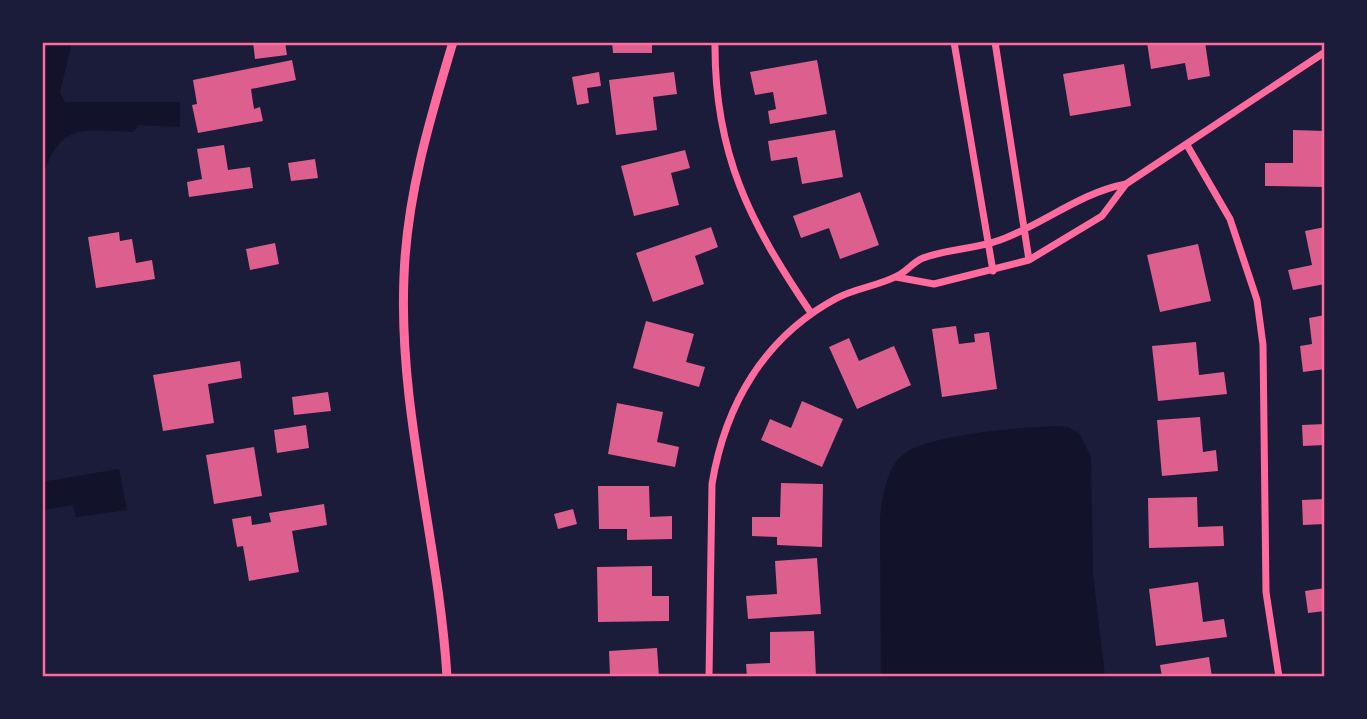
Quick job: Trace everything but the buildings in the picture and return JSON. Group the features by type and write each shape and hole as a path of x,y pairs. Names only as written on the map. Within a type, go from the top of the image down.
{"street":[{"path":"447,677 434,551 411,410 404,334 404,277 406,235 418,164 453,42"},
{"path":"715,42 719,107 737,182 771,254 811,313"},
{"path":"954,42 986,244 993,271"},
{"path":"995,42 1029,260"},
{"path":"709,677 712,484 720,444 738,396 758,365 785,334 811,313 866,285 896,277 923,258 1001,240 1077,199 1126,184 1325,52"},
{"path":"1187,145 1230,219 1257,300 1263,345 1265,580 1279,677"},
{"path":"896,277 934,284 1029,260 1102,216 1126,184"}],"shaded area":[{"path":"42,42 72,42 60,92 65,102 180,102 180,127 138,125 134,132 101,130 76,133 57,147 42,179"},
{"path":"1053,426 1068,427 1079,433 1091,457 1093,574 1105,677 881,677 880,519 886,486 895,463 912,449 950,438"},
{"path":"119,469 127,510 76,517 73,505 42,510 42,482"}]}
